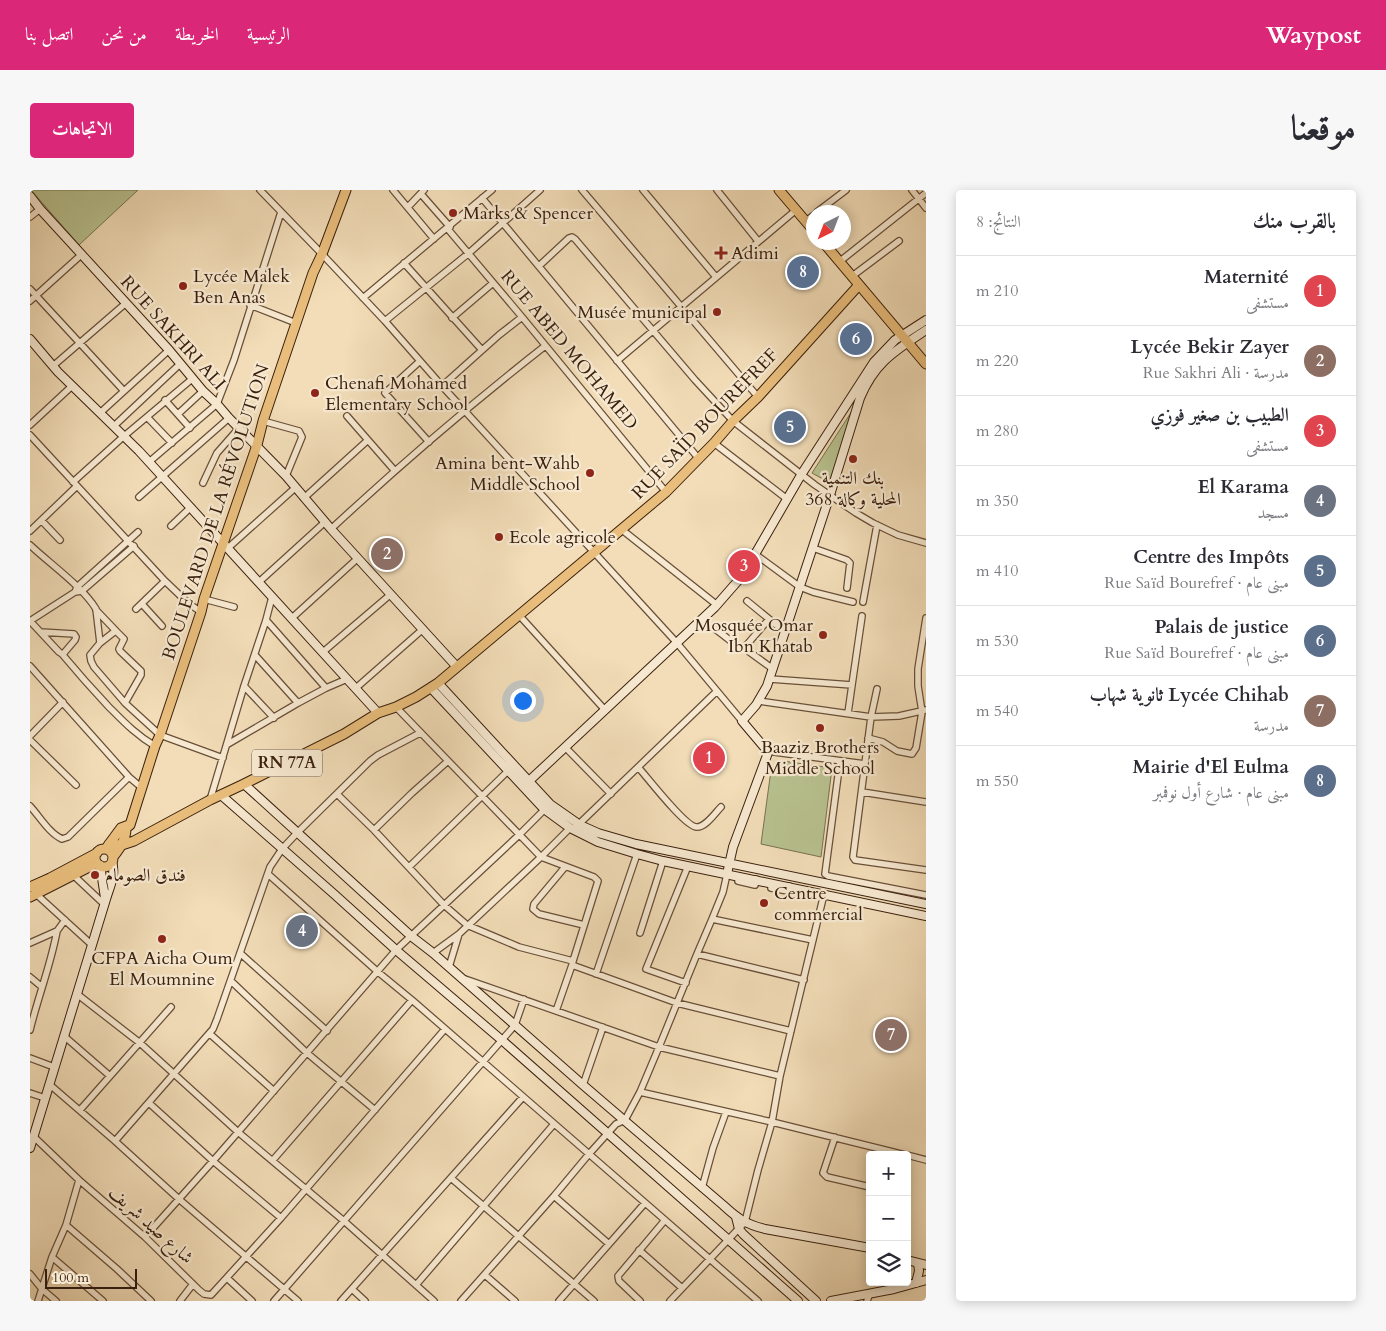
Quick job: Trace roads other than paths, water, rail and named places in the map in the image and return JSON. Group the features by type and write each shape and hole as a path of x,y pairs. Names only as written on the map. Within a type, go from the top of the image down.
{"main road":[{"name":"BOULEVARD DE LA RÉVOLUTION","path":"113,859 126,837 126,828 130,825 204,599 225,546 257,446 263,420 313,273 346,190"},
{"path":"779,190 796,210 806,216"},
{"name":"RUE SAKHRI ALI","path":"30,196 81,255 169,350 192,379 286,476 294,488 331,530 457,667"},
{"path":"829,250 926,364"},
{"name":"RUE SAÏD BOUREFREF","path":"122,845 134,841 210,800 344,734 378,713 396,707 434,686 666,492 714,443 733,420 758,397 858,286"},
{"path":"529,781 717,605 743,575 801,474 874,362 901,335 926,320"},
{"path":"726,874 733,847 769,750 764,747 742,721 759,701 770,679 830,495 853,417 866,385 882,362 926,330"},
{"path":"30,339 72,386 149,462 378,713"},
{"path":"434,686 509,770 570,828 598,842 663,861 926,916"},
{"path":"434,686 529,781 547,806 598,833 622,841 926,904"},
{"path":"244,784 411,936 433,953 582,1085 736,1217 753,1226 774,1231 866,1247"},
{"path":"221,795 798,1301"},
{"path":"105,902 99,864 96,858 121,828 130,825"},
{"path":"71,872 106,846 122,845"},
{"path":"30,1148 32,1136 114,875 113,859 106,846"},
{"path":"31,890 71,872 99,864 107,866 113,859"},
{"path":"736,1217 739,1229 745,1236 816,1301"},
{"path":"916,1283 922,1264"},
{"path":"831,1301 868,1297 926,1280"}],"street":[{"path":"260,190 385,321 677,643 742,721"},
{"path":"393,190 434,239"},
{"path":"363,298 492,190"},
{"path":"582,190 758,397"},
{"path":"643,190 716,277"},
{"path":"717,190 758,241"},
{"path":"826,205 846,190"},
{"path":"912,190 926,208"},
{"path":"385,321 469,253 536,191"},
{"path":"408,207 422,192"},
{"name":"RUE ABED MOHAMED","path":"422,192 448,228 666,492"},
{"path":"839,262 926,193"},
{"path":"482,198 699,459"},
{"path":"30,217 40,209"},
{"path":"617,361 796,210"},
{"path":"149,462 218,404 282,212"},
{"path":"539,266 572,237 575,239 695,380 733,420 801,474 856,513 898,535 926,543"},
{"path":"851,277 900,241"},
{"path":"30,301 81,255"},
{"path":"404,263 482,350"},
{"path":"452,318 494,283"},
{"path":"30,289 124,391"},
{"path":"53,366 126,303"},
{"path":"250,305 296,323"},
{"path":"442,386 522,317"},
{"path":"331,530 395,471 545,346"},
{"path":"100,413 169,350"},
{"path":"420,361 385,393 429,442"},
{"path":"114,426 180,364"},
{"path":"30,531 123,437 192,379"},
{"path":"30,425 72,386"},
{"path":"178,414 203,391"},
{"path":"165,400 190,428"},
{"path":"347,416 395,471"},
{"path":"148,417 172,444"},
{"path":"139,498 229,418"},
{"path":"263,420 299,431 302,437 286,476"},
{"path":"203,483 217,453 239,428"},
{"path":"30,434 165,581 188,604 201,612"},
{"path":"304,498 368,440"},
{"path":"714,443 787,499"},
{"path":"225,546 294,488"},
{"path":"171,526 190,507"},
{"path":"42,521 60,540"},
{"path":"259,582 325,522"},
{"path":"863,602 877,525"},
{"path":"621,529 717,605"},
{"path":"78,590 138,532"},
{"path":"30,545 78,590 124,639 119,649 120,651 141,671 141,675 125,703"},
{"path":"134,546 78,590 30,621 128,727 141,738 155,746"},
{"path":"813,548 850,563 847,588"},
{"path":"755,554 800,588 853,602"},
{"path":"292,618 358,558"},
{"path":"136,609 165,581"},
{"path":"323,652 391,594"},
{"path":"210,800 272,597"},
{"path":"204,599 234,607"},
{"path":"746,601 785,632"},
{"path":"142,604 162,626"},
{"path":"96,609 100,643"},
{"path":"519,615 605,710"},
{"path":"848,713 862,616"},
{"path":"744,648 769,618"},
{"path":"868,738 883,742 897,751 912,754 916,748 924,711 918,678 926,618"},
{"path":"266,620 326,688"},
{"path":"714,628 740,648 744,648 773,669"},
{"path":"356,688 423,629"},
{"path":"41,632 74,634 75,640 62,654"},
{"path":"117,632 114,632 100,643 90,655 90,661 94,667 125,703 160,736 223,758"},
{"path":"255,655 298,703"},
{"path":"30,666 129,777 142,788"},
{"path":"228,744 298,703 347,679"},
{"path":"770,679 852,685"},
{"path":"244,686 274,718"},
{"path":"877,689 871,717 852,857 853,859 926,870"},
{"path":"579,824 717,691"},
{"path":"759,701 871,717 899,716 924,711"},
{"path":"30,736 63,702"},
{"path":"396,707 541,857 598,881 556,1011"},
{"path":"115,1140 210,1034 218,1019 268,874 273,862 282,849 378,755 420,733"},
{"path":"30,740 76,784"},
{"path":"565,748 611,794"},
{"path":"769,750 865,764"},
{"path":"840,761 825,874 926,896"},
{"path":"374,830 412,793 448,762"},
{"path":"638,767 691,826 703,826 721,807"},
{"path":"409,867 509,770"},
{"path":"30,806 52,832 62,839 68,836 129,777"},
{"path":"862,792 926,802"},
{"path":"337,794 374,830 444,905 468,925 519,947 572,963 596,974 678,1003 791,1031"},
{"path":"145,1237 180,1200 396,950 519,835 547,806"},
{"path":"433,953 459,934 570,828"},
{"path":"596,974 637,854"},
{"path":"640,933 663,861"},
{"path":"686,983 647,971 646,968 688,866"},
{"path":"565,867 534,904 533,909 539,914 584,926"},
{"path":"71,872 105,902"},
{"path":"268,874 378,972 758,1301"},
{"path":"461,1301 616,1124 625,1120 640,1092 678,1003 723,892 726,874"},
{"path":"31,890 92,945"},
{"path":"670,1301 745,1222 772,1122 780,1076 824,894"},
{"path":"712,919 813,940"},
{"path":"30,1030 31,1021 53,954 57,931 65,920"},
{"path":"30,943 57,931"},
{"path":"449,968 459,934"},
{"path":"240,953 326,1031"},
{"path":"697,954 804,980"},
{"path":"30,977 42,987"},
{"path":"460,977 659,1047 780,1076"},
{"path":"231,981 307,1053 375,1110"},
{"path":"77,994 140,1043 238,1132 344,1221 434,1301"},
{"path":"274,1301 515,1025 524,999"},
{"path":"273,1160 412,1000"},
{"path":"80,1110 171,1007"},
{"path":"582,1085 603,1027"},
{"name":"شارع صيد شريف","path":"32,1136 145,1237 204,1294 211,1295 247,1257 445,1029"},
{"path":"210,1034 274,1091"},
{"path":"64,1036 110,1076"},
{"path":"30,1058 54,1067"},
{"path":"49,1084 298,1301"},
{"path":"640,1092 889,1151"},
{"path":"30,1093 45,1098"},
{"path":"341,1301 523,1097"},
{"path":"149,1103 281,1218"},
{"path":"702,1188 713,1148 726,1112"},
{"path":"416,1285 554,1124"},
{"path":"835,1137 823,1173 824,1175 866,1186"},
{"path":"911,1157 926,1160"},
{"path":"451,1178 594,1301"},
{"path":"38,1301 52,1257 66,1226 79,1180"},
{"path":"554,1196 609,1244"},
{"path":"559,1301 645,1203"},
{"path":"640,1301 618,1278 621,1271 665,1220"},
{"path":"66,1226 151,1301"},
{"path":"639,1250 682,1288"},
{"path":"52,1257 103,1301"},
{"path":"30,1274 42,1289 56,1301"},
{"path":"485,1274 515,1301"},
{"path":"227,1278 252,1301"},
{"path":"180,1301 193,1284"},
{"path":"352,1289 366,1301"}],"place":[{"name":"Marks & Spencer","path":"453,213"},
{"name":"Adimi","path":"721,253"},
{"name":"Mairie d'El Eulma","path":"803,272"},
{"name":"Lycée Malek Ben Anas","path":"183,286"},
{"name":"Musée municipal","path":"717,312"},
{"name":"Palais de justice","path":"856,339"},
{"name":"Chenafi Mohamed Elementary School","path":"315,393"},
{"name":"Centre des Impôts","path":"790,427"},
{"name":"بنك التنمية المحلية وكالة 368","path":"853,459"},
{"name":"Amina bent-Wahb Middle School","path":"590,473"},
{"name":"Ecole agricole","path":"499,537"},
{"name":"Lycée Bekir Zayer","path":"387,554"},
{"name":"الطبيب بن صغير فوزي","path":"744,566"},
{"name":"Mosquée Omar Ibn Khatab","path":"823,635"},
{"name":"Baaziz Brothers Middle School","path":"820,728"},
{"name":"Maternité","path":"709,758"},
{"name":"فندق الصومام","path":"95,875"},
{"name":"Centre commercial","path":"764,903"},
{"name":"El Karama","path":"302,931"},
{"name":"CFPA Aicha Oum El Moumnine","path":"162,939"},
{"name":"Lycée Chihab ثانوية شهاب","path":"891,1035"}]}
